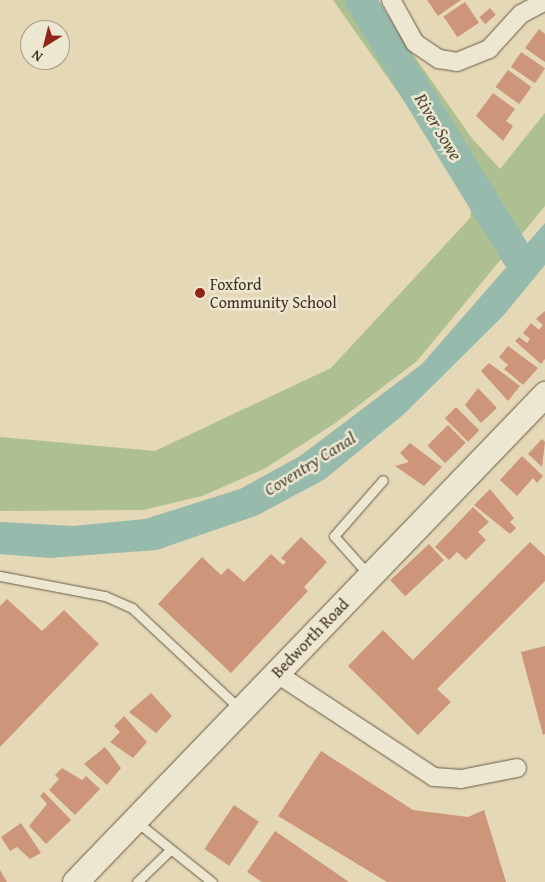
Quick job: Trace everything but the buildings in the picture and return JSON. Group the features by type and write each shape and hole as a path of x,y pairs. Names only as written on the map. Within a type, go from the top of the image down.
{"main road":[{"name":"Bedworth Road","path":"75,882 545,394"}],"street":[{"path":"391,0 415,43 439,60 457,62 489,49 520,14 544,2"},
{"path":"276,674 434,777 461,780 517,768"}],"lane":[{"path":"370,576 334,536 383,480"},
{"path":"0,576 105,596 132,608 241,710"},
{"path":"134,820 212,882"},
{"path":"137,882 170,850"}],"shaded area":[{"path":"333,0 375,0 471,137 500,169 545,113 545,206 417,361 334,424 264,469 202,496 143,510 0,511 0,437 155,451 331,368 470,218 473,199"}],"water":[{"name":"Coventry Canal","path":"545,223 545,265 503,316 403,415 325,479 258,515 157,550 49,558 0,554 0,522 73,526 145,519 240,489 300,456 422,364"}],"waterway":[{"name":"River Sowe","path":"360,0 516,255"}],"place":[{"name":"Foxford Community School","path":"200,293"}]}
